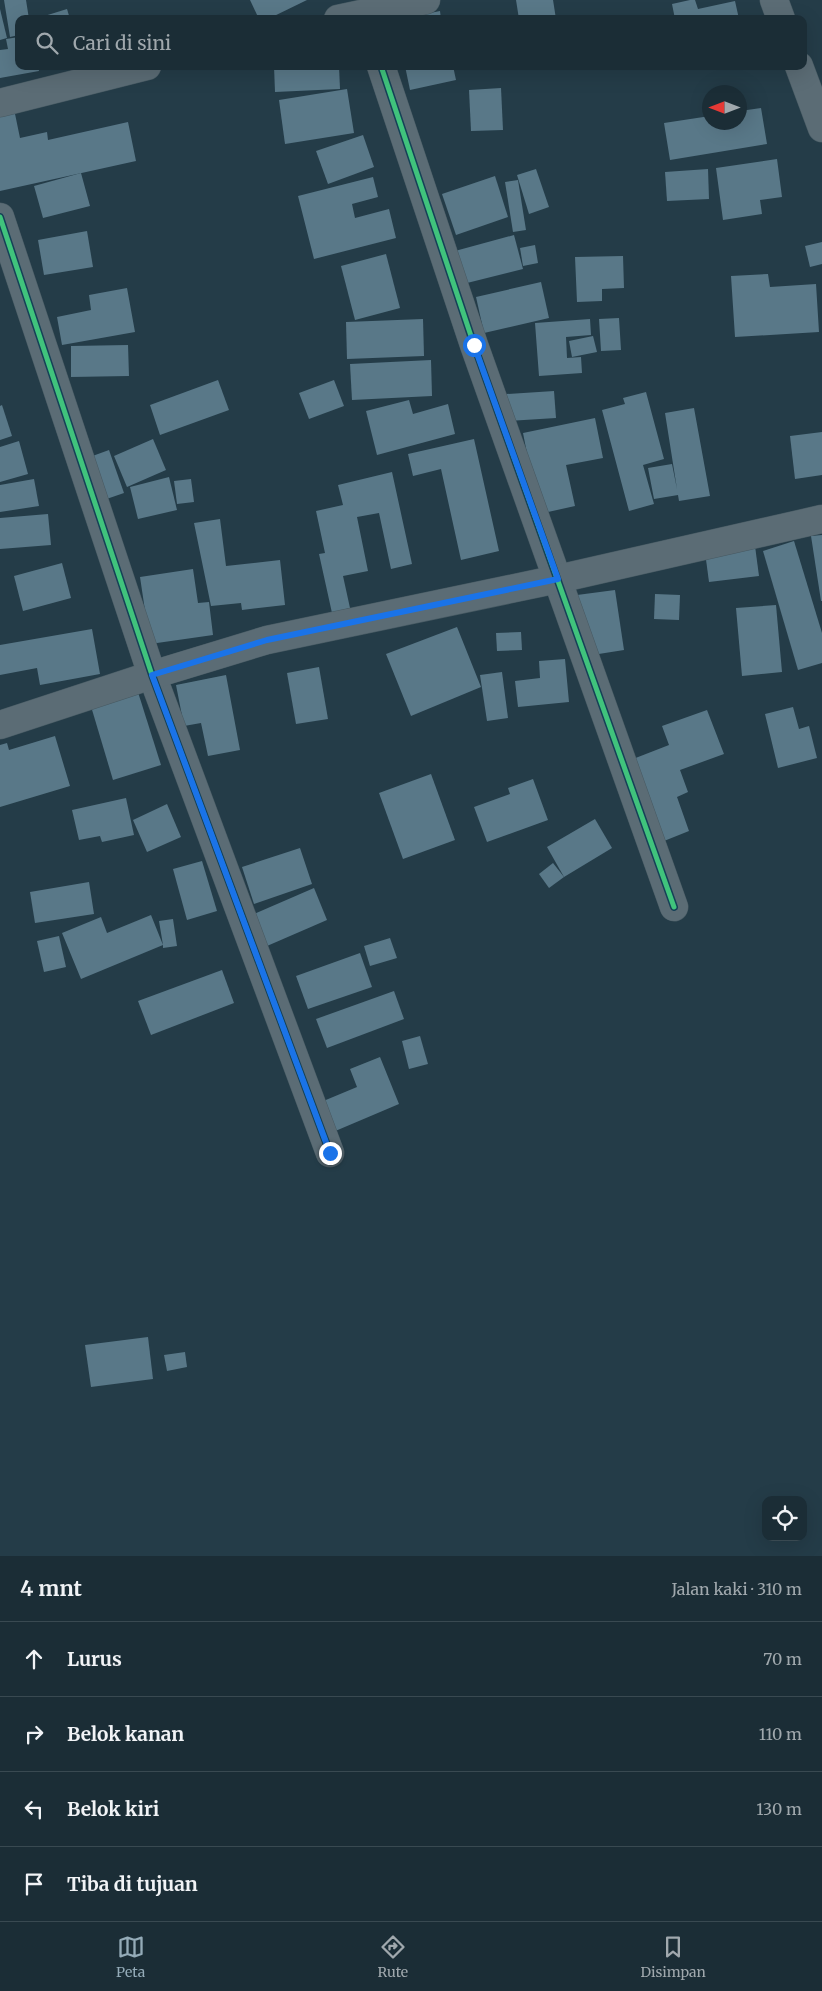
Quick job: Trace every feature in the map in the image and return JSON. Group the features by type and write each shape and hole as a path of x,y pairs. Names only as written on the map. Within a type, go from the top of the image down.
{"street":[{"path":"356,12 426,0"},
{"path":"774,0 780,15"},
{"path":"0,103 132,70"},
{"path":"382,70 474,345 674,907"},
{"path":"800,70 822,128"},
{"path":"0,217 152,675 330,1153"},
{"path":"0,725 152,675 267,640 558,579 822,519"}],"building":[{"path":"4,0 26,0 28,15 15,15 15,36 10,37"},
{"path":"250,0 307,0 276,15 257,15"},
{"path":"516,0 553,0 555,15 518,15"},
{"path":"695,0 698,9 735,1 738,15 674,15 672,4"},
{"path":"0,9 7,38 0,40"},
{"path":"67,9 69,15 48,15"},
{"path":"440,11 440,15 420,15"},
{"path":"15,38 15,70 39,71 0,78 0,50 8,49 6,39"},
{"path":"274,70 339,70 340,89 275,92"},
{"path":"406,70 454,70 456,80 410,90"},
{"path":"501,88 503,130 471,131 469,90"},
{"path":"347,89 354,133 285,144 279,100"},
{"path":"761,108 767,144 670,160 664,123 702,117 702,130 747,130 747,110"},
{"path":"14,109 20,138 47,132 48,140 128,122 136,161 0,191 0,112"},
{"path":"363,135 374,167 328,184 316,151"},
{"path":"777,159 782,197 760,200 762,214 723,220 716,168"},
{"path":"536,169 549,207 529,214 517,175"},
{"path":"708,169 709,199 667,201 665,172"},
{"path":"81,173 90,206 43,218 34,186"},
{"path":"495,176 508,217 456,235 442,194"},
{"path":"373,177 378,197 352,204 355,218 389,209 396,238 314,259 298,196"},
{"path":"518,180 526,230 513,232 505,182"},
{"path":"87,231 93,267 44,275 38,240"},
{"path":"514,235 523,269 463,284 455,251"},
{"path":"822,242 822,264 810,267 805,246"},
{"path":"535,245 538,263 523,266 520,248"},
{"path":"386,254 400,308 355,320 341,266"},
{"path":"623,256 624,288 602,289 602,301 577,302 575,257"},
{"path":"768,274 770,287 816,284 819,332 735,337 731,276"},
{"path":"541,282 549,318 484,333 476,297"},
{"path":"127,288 135,332 62,345 57,317 91,310 89,295"},
{"path":"619,318 621,350 601,351 599,319"},
{"path":"423,319 424,356 347,359 346,322"},
{"path":"590,319 591,335 566,337 567,358 581,357 582,373 539,376 535,323"},
{"path":"593,336 597,352 572,357 569,341"},
{"path":"128,345 129,376 71,377 71,346"},
{"path":"431,360 432,396 352,400 350,364"},
{"path":"218,380 229,410 160,435 150,405"},
{"path":"334,380 344,406 309,419 299,393"},
{"path":"554,391 556,418 508,421 506,394"},
{"path":"646,392 664,459 643,465 654,504 629,511 602,410 625,404 623,398"},
{"path":"409,400 413,414 448,404 455,434 377,455 366,411"},
{"path":"2,405 12,436 0,440 0,406"},
{"path":"694,408 710,496 679,501 678,495 654,499 648,468 672,464 677,489 665,413"},
{"path":"595,418 603,458 566,465 575,506 539,514 523,433"},
{"path":"822,432 822,475 795,479 790,436"},
{"path":"153,439 166,470 127,487 114,456"},
{"path":"474,439 499,551 461,560 441,469 413,476 408,454"},
{"path":"19,441 28,474 0,482 0,447"},
{"path":"109,450 124,493 92,504 76,462"},
{"path":"392,472 412,564 391,569 379,513 357,517 368,571 343,576 350,608 332,613 319,554 325,553 316,511 343,505 338,485"},
{"path":"169,477 177,510 138,519 130,487"},
{"path":"34,479 39,506 0,512 0,485"},
{"path":"191,479 194,502 177,504 174,481"},
{"path":"48,514 51,545 0,549 0,518"},
{"path":"220,519 226,566 280,560 285,605 242,610 241,603 211,606 194,523"},
{"path":"822,535 822,601 821,601 811,536"},
{"path":"794,541 822,633 822,663 798,670 763,551"},
{"path":"755,546 759,576 709,582 705,552"},
{"path":"62,563 71,598 23,611 14,576"},
{"path":"193,569 198,603 209,602 213,635 150,644 140,577"},
{"path":"615,590 624,650 586,656 577,595"},
{"path":"655,594 680,595 679,620 654,619"},
{"path":"776,605 782,672 742,676 736,608"},
{"path":"457,627 481,687 411,716 386,654"},
{"path":"92,629 100,674 40,685 37,668 0,675 0,645"},
{"path":"521,632 522,650 497,651 496,633"},
{"path":"565,659 569,702 518,707 515,681 540,678 539,661"},
{"path":"319,667 328,719 296,724 287,673"},
{"path":"502,672 508,718 487,721 480,675"},
{"path":"226,675 240,750 208,756 201,723 184,726 176,685"},
{"path":"137,689 161,765 113,780 90,703"},
{"path":"793,707 799,729 809,726 817,758 778,768 765,714"},
{"path":"707,710 724,754 680,770 688,792 677,797 689,831 664,841 633,759 669,745 662,726"},
{"path":"55,736 70,786 0,807 0,745 7,743 9,750"},
{"path":"431,774 455,840 403,859 379,793"},
{"path":"533,779 548,820 487,842 474,807 510,794 508,788"},
{"path":"126,798 134,835 102,842 100,836 79,840 72,810"},
{"path":"167,804 181,837 147,852 133,820"},
{"path":"595,819 612,848 564,877 547,847"},
{"path":"300,848 312,884 254,904 242,867"},
{"path":"202,861 217,911 187,920 173,869"},
{"path":"553,863 564,877 549,888 539,874"},
{"path":"89,882 94,914 35,923 30,892"},
{"path":"314,888 327,920 267,946 254,914"},
{"path":"151,915 163,945 81,979 62,933 101,917 107,933"},
{"path":"173,919 177,946 163,948 159,921"},
{"path":"59,936 66,967 44,972 37,941"},
{"path":"390,938 397,958 370,966 364,946"},
{"path":"360,953 372,987 308,1009 296,976"},
{"path":"222,970 234,1003 151,1035 138,1001"},
{"path":"394,991 404,1019 327,1048 316,1019"},
{"path":"420,1036 428,1064 409,1069 402,1041"},
{"path":"380,1057 399,1104 333,1132 321,1102 357,1087 350,1069"},
{"path":"148,1337 153,1379 91,1387 85,1345"},
{"path":"185,1352 187,1367 167,1371 164,1355"}],"cycle path":[{"path":"382,70 474,345 674,907"},
{"path":"0,217 152,675 330,1153"}],"route":[{"path":"330,1153 152,675 267,640 558,579 474,345"}]}
